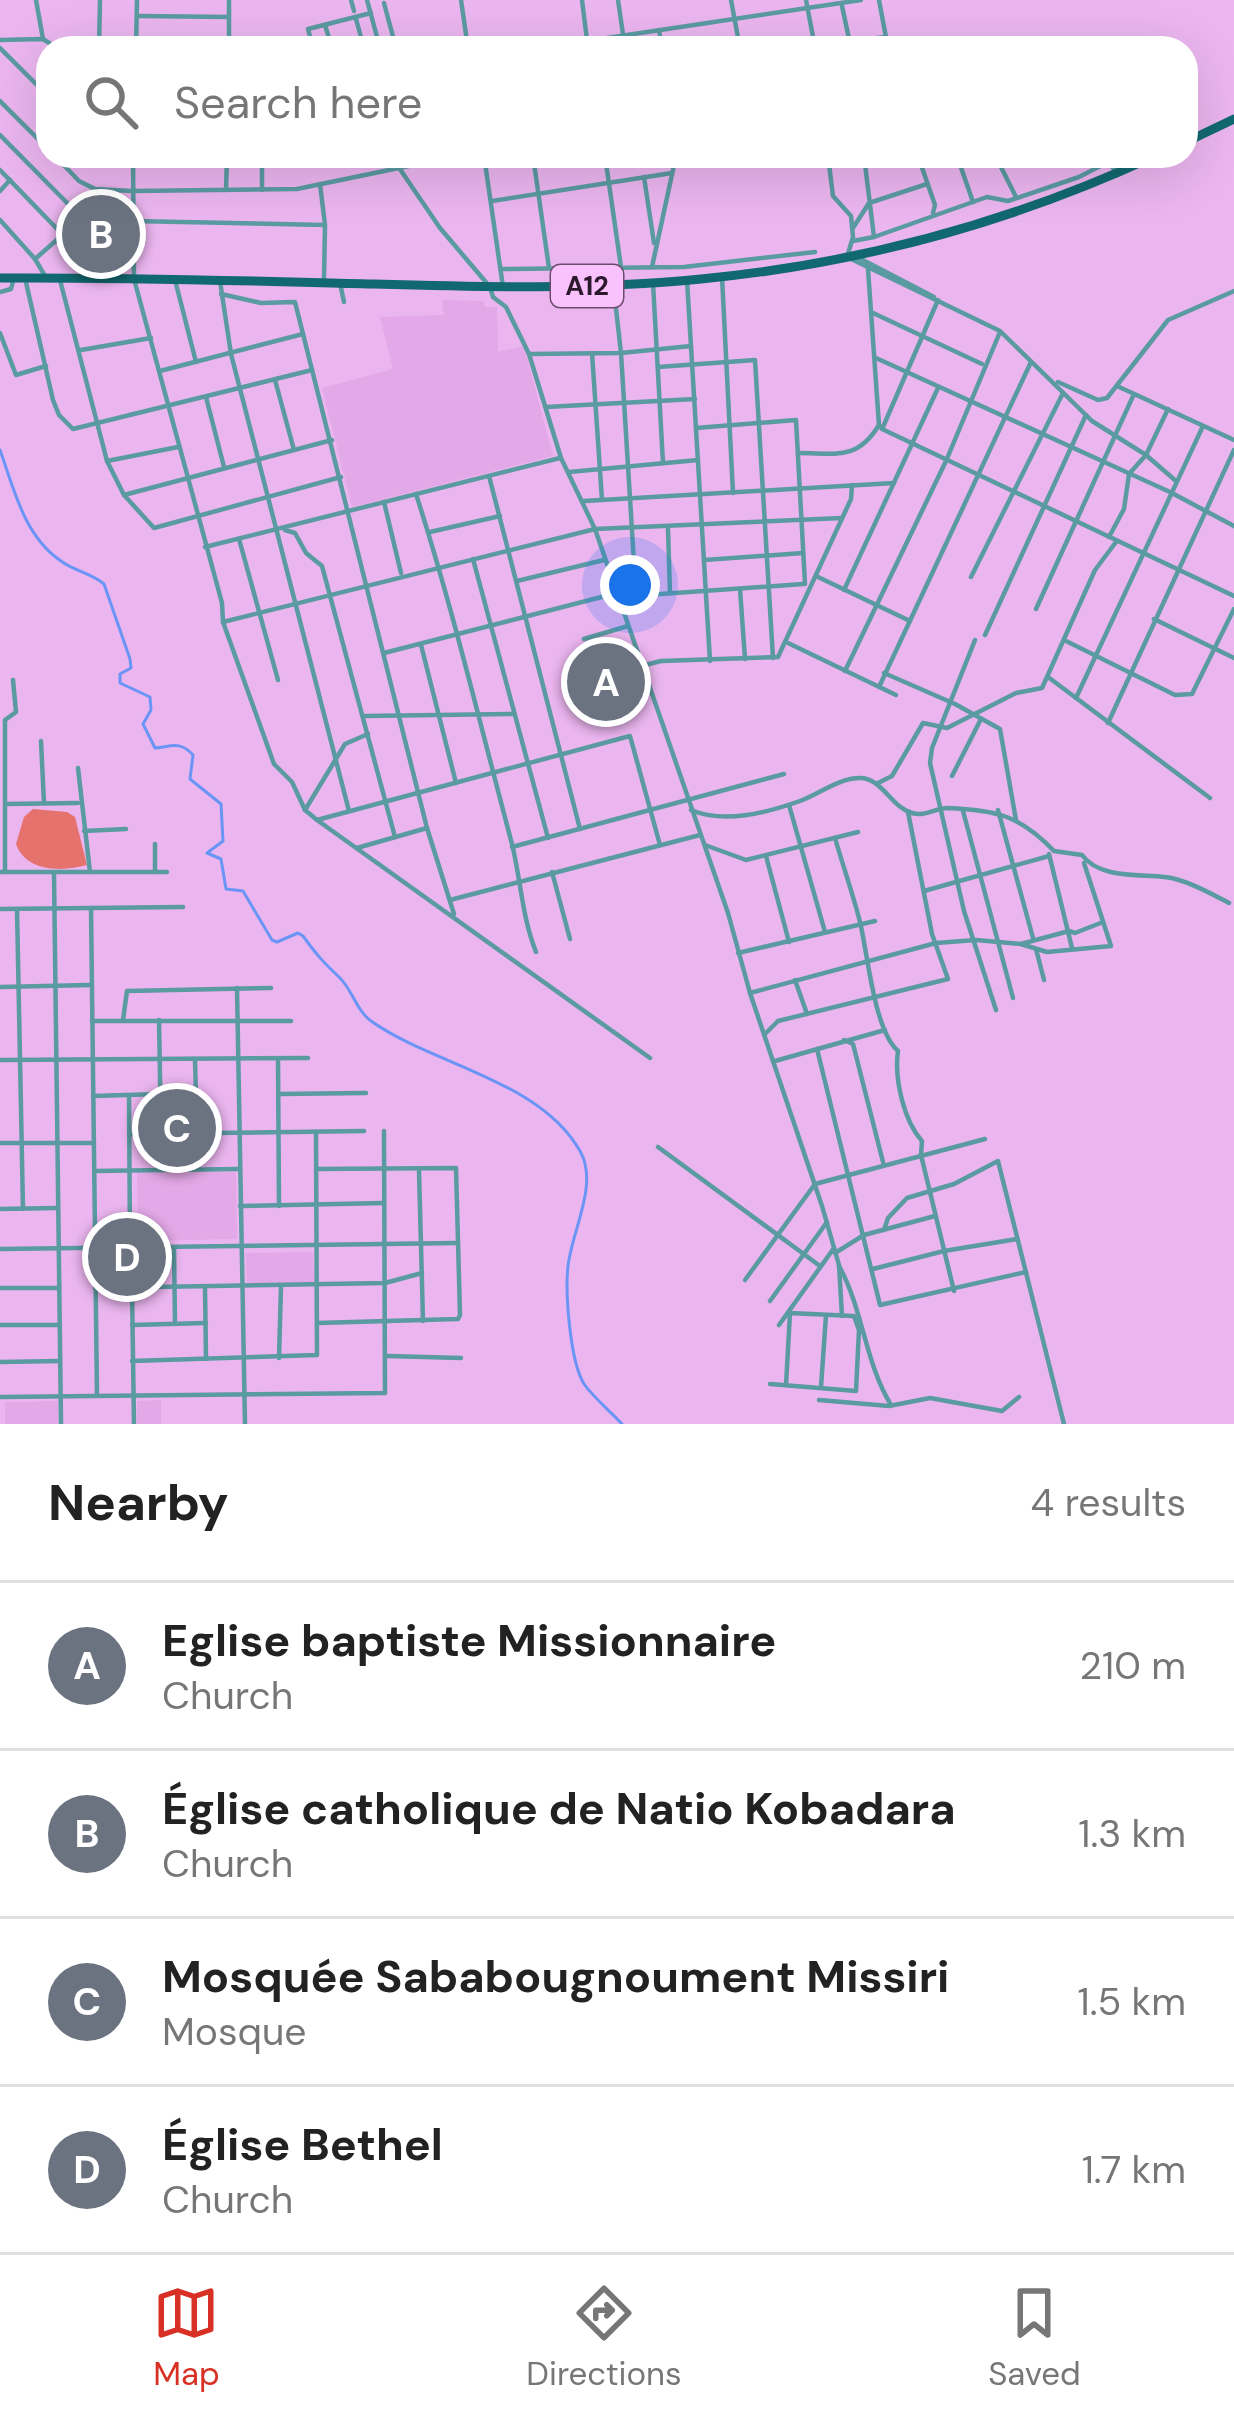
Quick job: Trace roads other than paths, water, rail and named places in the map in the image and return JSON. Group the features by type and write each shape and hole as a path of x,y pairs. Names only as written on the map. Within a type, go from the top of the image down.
{"main road":[{"path":"1198,136 1234,119"},
{"name":"A12","path":"0,278 503,287 722,277 851,256 993,220 1128,168"}],"street":[{"path":"36,0 42,36"},
{"path":"99,36 100,0"},
{"path":"136,36 137,0"},
{"path":"229,36 230,0"},
{"path":"351,0 361,36"},
{"path":"367,0 377,36"},
{"path":"461,0 466,36"},
{"path":"582,0 586,36"},
{"path":"618,0 622,36 807,4 861,0"},
{"path":"731,0 738,36"},
{"path":"767,0 769,13"},
{"path":"879,0 886,36"},
{"path":"841,2 848,36"},
{"path":"384,3 393,36"},
{"path":"807,4 813,36"},
{"path":"310,36 308,28 370,13"},
{"path":"136,16 229,17"},
{"path":"325,24 328,36"},
{"path":"659,30 660,36"},
{"path":"0,44 36,40"},
{"path":"0,44 36,83"},
{"path":"0,101 36,137"},
{"path":"0,135 82,218"},
{"path":"67,168 95,189 132,191 262,190 394,168"},
{"path":"133,168 134,279 171,406 223,622 274,764 317,820 650,1058"},
{"path":"226,190 227,168"},
{"path":"262,168 262,190"},
{"path":"400,168 440,228 490,287 493,298 506,307 529,354 561,458 595,529 705,845 749,993 827,1222 839,1265 842,1316"},
{"path":"486,168 503,287"},
{"path":"534,168 549,268"},
{"path":"607,168 621,267 613,285 636,595"},
{"path":"652,267 672,168"},
{"path":"830,168 833,196 850,212 851,256"},
{"path":"865,168 874,237"},
{"path":"922,168 935,205 932,215"},
{"path":"961,168 973,203"},
{"path":"1001,168 1016,199"},
{"path":"853,241 987,197 1005,202 1016,199 1087,168"},
{"path":"1114,168 1117,173"},
{"path":"0,170 62,234"},
{"path":"492,201 671,173"},
{"path":"644,178 655,253"},
{"path":"0,191 10,180"},
{"path":"320,184 326,225 324,283"},
{"path":"853,228 869,203 927,184"},
{"path":"35,259 92,209 95,189"},
{"path":"0,220 46,278"},
{"path":"132,221 326,225"},
{"path":"502,269 652,267 815,252"},
{"path":"851,256 868,269 938,300"},
{"path":"851,256 1000,331 1086,415 1176,481"},
{"path":"868,269 880,427"},
{"path":"722,277 734,494"},
{"path":"0,292 11,290 20,278"},
{"path":"20,278 53,400 73,429 312,370"},
{"path":"59,279 107,460 124,495 154,528 341,477"},
{"path":"176,280 196,362"},
{"path":"687,280 710,661"},
{"path":"220,281 231,354 349,812"},
{"path":"652,283 663,463"},
{"path":"340,284 344,302"},
{"path":"1053,380 1102,400 1168,320 1234,291"},
{"path":"221,294 261,303 295,302 427,828 455,917"},
{"path":"798,453 850,453 864,447 880,427 938,300"},
{"path":"873,313 984,365"},
{"path":"845,670 946,461 1000,331"},
{"path":"0,333 16,375 46,366"},
{"path":"160,370 303,334"},
{"path":"81,350 151,338"},
{"path":"529,354 693,346"},
{"path":"592,353 602,500"},
{"path":"875,358 1104,461 1234,526"},
{"path":"658,367 755,360 773,658"},
{"path":"879,687 1030,362"},
{"path":"275,380 294,450"},
{"path":"1117,386 1234,440"},
{"path":"844,590 939,387"},
{"path":"971,577 1063,392"},
{"path":"1036,609 1134,394"},
{"path":"206,397 225,469"},
{"path":"547,407 695,399"},
{"path":"1109,537 1124,509 1129,474 1146,455 1168,409"},
{"path":"985,635 1086,415"},
{"path":"696,428 796,420 803,553 811,581"},
{"path":"1076,698 1203,426"},
{"path":"880,427 1234,596"},
{"path":"124,495 332,440"},
{"path":"107,460 180,447"},
{"path":"1108,723 1234,450"},
{"path":"205,547 561,458"},
{"path":"568,472 698,460"},
{"path":"489,476 580,829"},
{"path":"584,501 894,483"},
{"path":"641,666 778,657 851,499 852,485"},
{"path":"416,494 512,848 525,926 536,952"},
{"path":"384,502 402,575"},
{"path":"428,532 500,515"},
{"path":"223,622 595,529 842,518"},
{"path":"278,529 295,533 306,553 320,563 395,837"},
{"path":"668,529 670,593"},
{"path":"239,539 278,680"},
{"path":"878,783 892,776 923,723 941,730 1016,693 1036,692 1048,676 1095,570 1118,541"},
{"path":"704,560 803,553"},
{"path":"473,558 548,838"},
{"path":"517,581 604,560"},
{"path":"384,653 617,595 811,581 844,590 910,621"},
{"path":"740,589 745,659"},
{"path":"1064,640 1175,694 1192,694 1234,609"},
{"path":"1154,619 1234,658"},
{"path":"584,639 628,626"},
{"path":"974,640 931,763 964,910 996,1010"},
{"path":"787,642 896,695"},
{"path":"421,645 456,783"},
{"path":"884,674 953,703 1004,735 1003,755 1016,821"},
{"path":"1048,676 1210,798"},
{"path":"14,680 16,712 3,720 3,872 167,872"},
{"path":"364,716 513,714"},
{"path":"952,776 981,719"},
{"path":"305,810 345,744 368,734"},
{"path":"317,820 631,736 660,845"},
{"path":"41,741 44,803"},
{"path":"78,768 90,872"},
{"path":"512,848 784,774"},
{"path":"691,810 725,818 788,804 861,777 878,783 885,796 908,812 998,810 1042,836 1054,851 1082,855 1088,863 1122,875 1168,877 1229,903"},
{"path":"6,804 80,802"},
{"path":"788,804 825,932"},
{"path":"998,810 1033,938"},
{"path":"962,811 1012,998"},
{"path":"766,1034 778,1021 948,980 908,812"},
{"path":"357,848 427,828"},
{"path":"83,830 126,829"},
{"path":"705,845 746,860 858,832"},
{"path":"450,900 700,835"},
{"path":"835,838 861,924 876,997 890,1044 898,1051 896,1068 912,1132 922,1141 921,1155 954,1291"},
{"path":"1046,843 1072,948"},
{"path":"155,844 155,872"},
{"path":"749,993 936,943 996,941 1047,952 1112,946 1082,855"},
{"path":"766,856 789,942"},
{"path":"924,891 1049,856"},
{"path":"54,872 61,1424"},
{"path":"552,872 570,939"},
{"path":"0,909 183,907"},
{"path":"91,908 97,1396"},
{"path":"16,909 23,1209"},
{"path":"737,953 875,921"},
{"path":"1021,944 1076,933 1103,922"},
{"path":"1036,949 1044,980"},
{"path":"795,980 807,1014"},
{"path":"0,987 91,985"},
{"path":"237,988 245,1424"},
{"path":"123,1020 127,991 271,988"},
{"path":"159,1020 161,1132"},
{"path":"92,1021 291,1021"},
{"path":"775,1061 886,1030"},
{"path":"844,1040 853,1044 884,1164"},
{"path":"817,1049 880,1305 1027,1271"},
{"path":"278,1058 278,1206"},
{"path":"0,1060 308,1058"},
{"path":"195,1059 197,1132"},
{"path":"279,1094 366,1093"},
{"path":"93,1096 160,1094"},
{"path":"129,1096 130,1248"},
{"path":"129,1134 364,1131"},
{"path":"0,1397 385,1394 384,1131"},
{"path":"132,1360 317,1355 316,1132"},
{"path":"745,1280 815,1184 985,1139"},
{"path":"0,1143 94,1143"},
{"path":"658,1147 820,1266"},
{"path":"884,1230 888,1218 907,1198 967,1179 998,1161 1064,1424"},
{"path":"419,1168 423,1322"},
{"path":"316,1169 456,1168 460,1318 317,1323"},
{"path":"94,1171 240,1169"},
{"path":"240,1206 384,1204"},
{"path":"0,1209 58,1208"},
{"path":"778,1324 835,1251 864,1234 935,1216"},
{"path":"770,1301 827,1222"},
{"path":"873,1269 1017,1239"},
{"path":"0,1249 457,1243"},
{"path":"174,1247 175,1324"},
{"path":"770,1384 856,1391 859,1330 852,1287 839,1265"},
{"path":"95,1288 385,1283 422,1273"},
{"path":"279,1358 281,1286"},
{"path":"206,1287 206,1359"},
{"path":"0,1288 59,1288"},
{"path":"132,1288 134,1424"},
{"path":"790,1313 856,1317"},
{"path":"786,1385 790,1313"},
{"path":"821,1388 826,1315"},
{"path":"856,1317 891,1406"},
{"path":"132,1325 206,1323"},
{"path":"0,1325 60,1324"},
{"path":"387,1356 461,1358"},
{"path":"0,1362 60,1361"},
{"path":"819,1400 891,1406 930,1398 1002,1411 1019,1397"}],"waterway":[{"path":"0,450 22,511 38,539 61,561 104,584 130,659 131,668 120,674 120,683 150,697 151,710 143,724 155,748 188,750 193,755 190,779 221,804 223,841 207,853 221,859 226,889 243,891 272,940 298,933 303,936 371,1021 513,1090 562,1127 580,1151 587,1178 568,1266 572,1344 584,1384 622,1424"}],"place":[{"name":"Église catholique de Natio Kobadara","path":"101,234"},
{"name":"Eglise baptiste Missionnaire","path":"606,682"},
{"name":"Mosquée Sababougnoument Missiri","path":"177,1128"},
{"name":"Église Bethel","path":"127,1257"}]}
